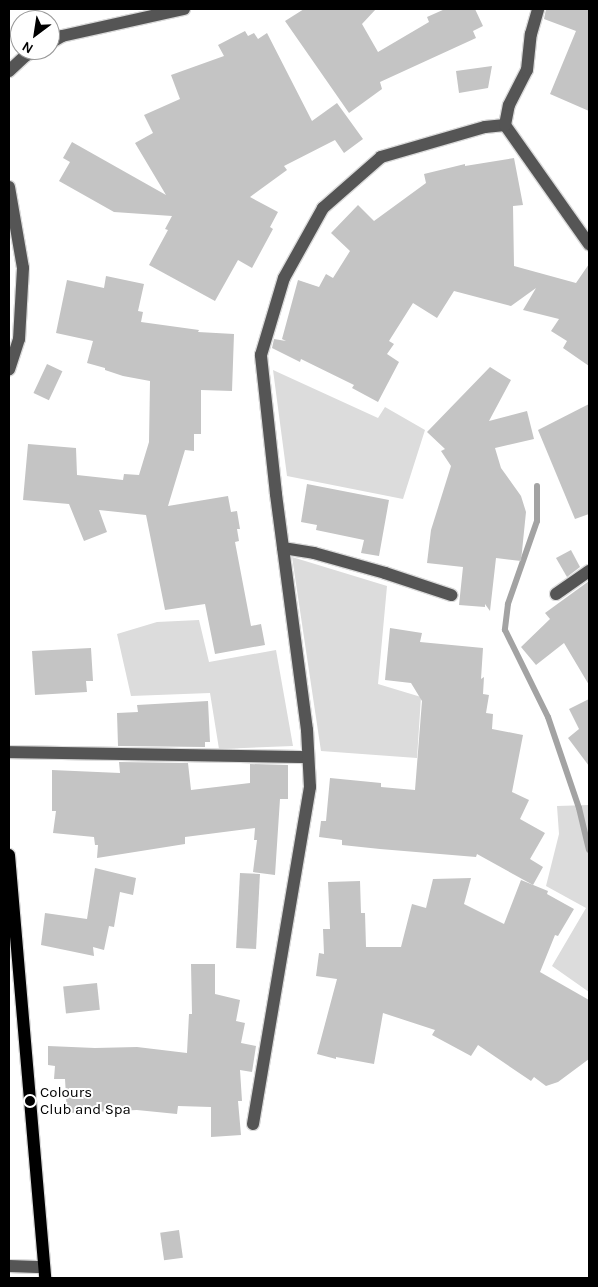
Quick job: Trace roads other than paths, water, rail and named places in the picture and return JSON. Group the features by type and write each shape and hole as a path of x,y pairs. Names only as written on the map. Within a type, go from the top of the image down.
{"main road":[{"path":"9,855 45,1272"}],"street":[{"path":"60,37 184,9"},
{"path":"538,9 531,34 527,70 509,106 505,125 589,244"},
{"path":"9,71 21,60"},
{"path":"253,1124 310,787 307,730 283,548 261,356 284,278 323,208 381,156 485,127 505,125"},
{"path":"9,187 23,268 19,339 9,368"},
{"path":"283,548 314,553 451,595"},
{"path":"556,594 589,572"},
{"path":"9,752 308,757"},
{"path":"9,1266 45,1272"}],"waterway":[{"path":"537,486 537,521 508,604 505,630 548,717 579,808 589,850"}],"place":[{"name":"Colours Club and Spa","path":"30,1101"}]}
